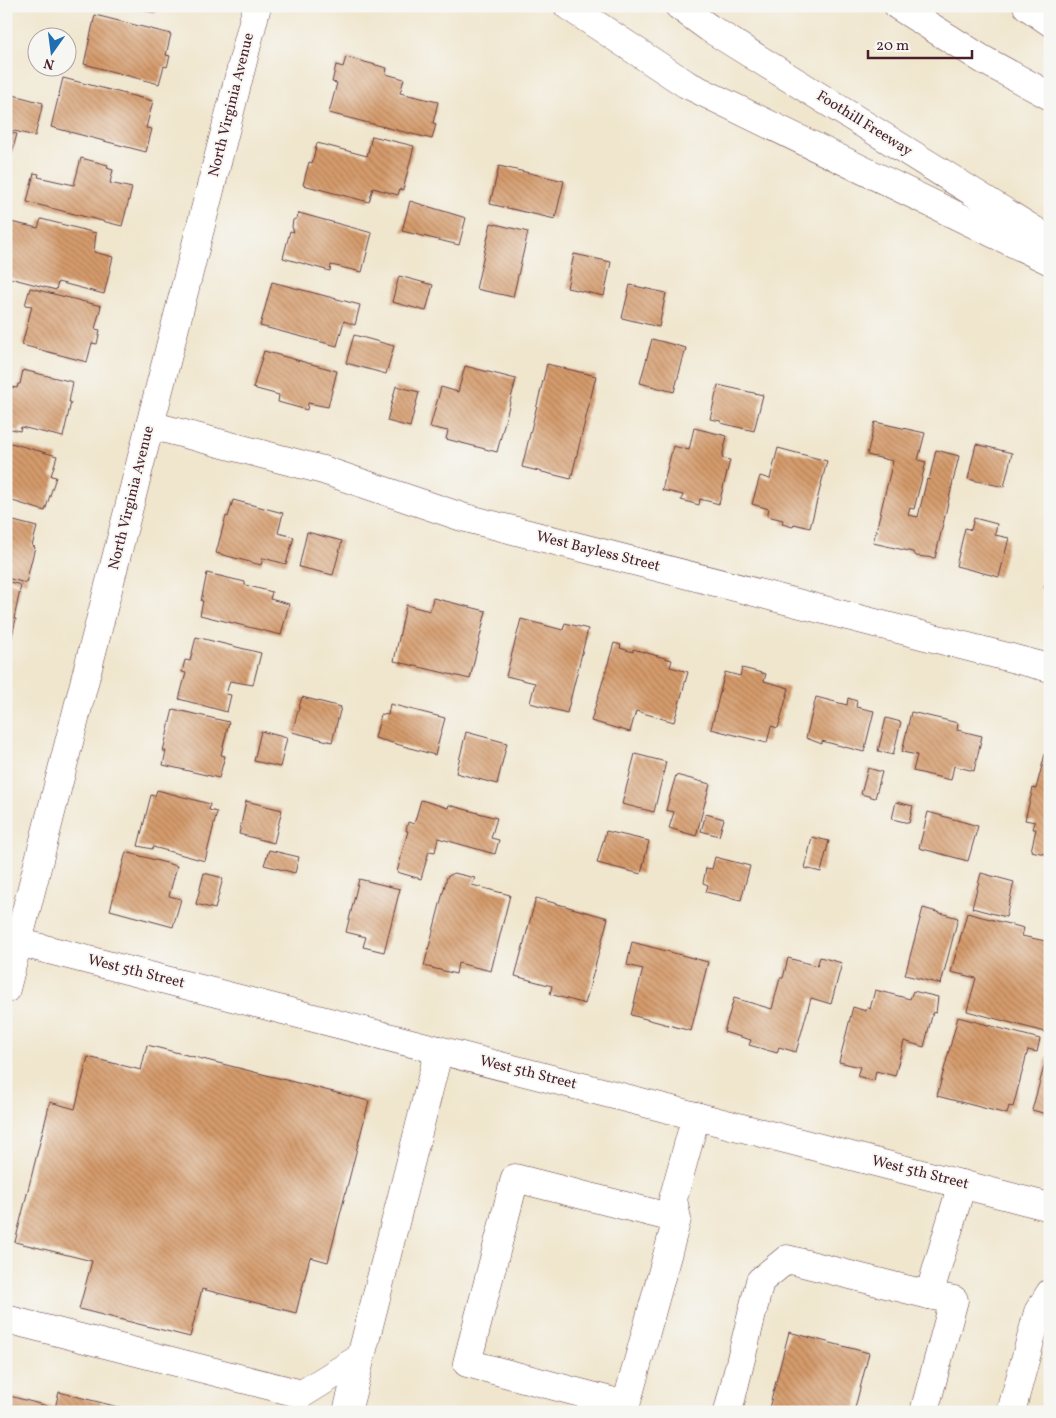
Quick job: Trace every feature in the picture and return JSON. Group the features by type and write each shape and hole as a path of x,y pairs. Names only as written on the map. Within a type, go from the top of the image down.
{"main road":[{"name":"North Virginia Avenue","path":"6,989 12,940 84,691 257,6"},
{"path":"568,6 686,84 1050,261"},
{"name":"Foothill Freeway","path":"679,6 718,34 1050,240"},
{"path":"898,6 982,59 1050,96"},
{"path":"1028,6 1050,22"},
{"name":"West Bayless Street","path":"150,425 324,470 462,517 1050,668"},
{"name":"West 5th Street","path":"12,940 1050,1207"},
{"path":"347,1412 439,1050"},
{"path":"677,1219 516,1178 467,1363 629,1408 677,1219 674,1199 696,1116"},
{"path":"929,1295 962,1184"},
{"path":"728,1412 760,1281 787,1259 954,1300 924,1412"},
{"path":"1011,1412 1038,1312 1050,1293"},
{"path":"6,1319 302,1394 360,1358"}],"building":[{"path":"132,6 157,6 155,13"},
{"path":"95,15 171,34 166,55 170,56 167,67 164,66 159,84 84,64"},
{"path":"346,57 387,68 386,74 404,79 400,93 438,102 433,123 436,124 432,139 329,113 337,83 332,82 336,65 343,67"},
{"path":"63,78 153,101 146,128 152,129 146,152 51,127"},
{"path":"6,93 43,103 35,136 6,129"},
{"path":"6,131 17,134 7,171 6,171"},
{"path":"372,136 414,146 403,190 400,189 398,195 373,188 369,202 303,185 309,162 312,163 317,143 367,156"},
{"path":"81,158 108,165 107,168 113,170 110,183 132,188 122,226 27,202 34,173 39,174 38,177 74,185"},
{"path":"499,166 564,181 555,219 490,204"},
{"path":"410,201 466,218 459,245 402,231"},
{"path":"299,213 372,233 362,272 331,265 330,271 283,258 290,231 294,232 292,227 293,220 297,218"},
{"path":"41,219 96,233 94,252 113,257 104,294 58,282 56,290 6,277 6,221 38,228"},
{"path":"491,223 528,232 513,297 476,289"},
{"path":"574,254 611,262 604,296 567,288"},
{"path":"399,276 433,285 426,311 392,302"},
{"path":"272,282 360,305 355,325 344,321 337,346 260,326"},
{"path":"630,285 666,293 659,327 622,318"},
{"path":"30,288 101,306 95,329 100,330 97,344 92,343 87,362 22,345 32,306 25,305"},
{"path":"354,335 394,346 386,374 346,363"},
{"path":"652,339 686,348 674,392 640,383"},
{"path":"264,351 337,371 328,407 308,403 307,410 278,402 279,395 253,388"},
{"path":"547,364 596,376 571,479 522,467"},
{"path":"465,366 516,379 497,452 446,439 448,431 430,427 441,387 458,392"},
{"path":"23,370 73,382 69,402 71,402 63,437 21,427 20,431 6,428 6,386 17,388 18,384 20,384"},
{"path":"718,385 763,395 754,431 710,419"},
{"path":"396,386 419,392 410,427 387,421"},
{"path":"875,422 925,433 918,460 926,462 914,509 910,508 908,515 918,517 936,450 959,456 935,558 916,556 913,552 873,543 893,461 867,455"},
{"path":"694,428 727,436 722,458 730,460 719,504 700,499 699,505 681,500 683,495 662,490 673,446 689,450"},
{"path":"7,442 57,456 51,476 56,477 45,511 6,499 6,480 10,468 6,467"},
{"path":"976,444 1012,453 1004,487 968,479"},
{"path":"778,448 827,461 810,528 794,524 793,527 782,524 783,520 767,516 769,509 752,504 760,476 770,479"},
{"path":"233,500 283,513 278,533 294,537 286,564 263,558 261,565 216,553 226,516 228,517"},
{"path":"974,518 997,524 995,535 1009,538 999,577 956,566 965,528 971,530"},
{"path":"6,519 37,527 32,546 35,547 26,583 6,578"},
{"path":"307,532 342,541 333,575 299,567"},
{"path":"1050,569 1050,589 1044,588"},
{"path":"207,573 245,582 245,585 272,592 270,599 289,604 281,635 200,615"},
{"path":"6,581 21,585 14,619 16,619 7,657"},
{"path":"433,598 486,611 470,679 394,661 406,605 430,611"},
{"path":"521,619 563,630 565,623 588,629 567,713 530,703 535,683 506,676"},
{"path":"196,637 261,653 253,685 230,681 226,694 231,695 227,712 179,699 186,673 182,672 185,660 190,661"},
{"path":"614,643 621,645 620,648 633,652 633,649 672,660 670,667 688,672 674,722 636,711 630,732 591,721"},
{"path":"742,668 766,674 764,681 789,688 778,728 771,726 767,743 711,729 725,672 740,676"},
{"path":"302,697 341,707 332,742 292,732"},
{"path":"816,697 847,705 848,698 857,701 856,707 874,711 864,752 822,741 822,744 806,738"},
{"path":"390,704 445,718 435,755 375,738 381,714 388,715"},
{"path":"173,709 229,722 221,755 225,756 219,778 163,765 166,751 163,751"},
{"path":"911,712 958,723 957,730 982,736 974,771 954,766 951,780 913,771 917,755 902,752"},
{"path":"886,718 901,722 893,755 878,751"},
{"path":"261,731 287,738 280,767 254,761"},
{"path":"466,732 507,743 497,784 456,773"},
{"path":"635,754 666,762 654,812 622,804"},
{"path":"1045,754 1050,755 1050,855 1031,851 1036,829 1033,829 1035,822 1025,820 1033,788 1036,789"},
{"path":"868,768 882,772 875,798 861,794"},
{"path":"676,775 710,784 696,836 669,828 674,812 666,810"},
{"path":"157,790 210,804 209,810 217,812 205,861 153,847 152,849 138,846 151,795 155,796"},
{"path":"421,800 448,808 449,805 497,818 491,838 499,840 495,854 438,838 435,852 429,851 421,879 397,872 408,831 406,831 408,822 414,824"},
{"path":"246,801 282,810 274,843 239,834"},
{"path":"896,802 913,806 909,823 892,819"},
{"path":"928,812 978,826 968,861 919,848"},
{"path":"706,814 724,819 719,836 701,831"},
{"path":"606,831 649,841 641,874 597,863"},
{"path":"812,837 829,841 821,872 805,868"},
{"path":"269,850 299,857 295,873 264,865"},
{"path":"126,852 177,866 169,896 181,899 173,927 110,910"},
{"path":"715,857 750,866 741,900 706,892 708,885 703,883 706,868 712,869"},
{"path":"204,873 223,878 215,909 196,904"},
{"path":"454,873 475,878 472,885 510,895 491,971 458,963 456,974 424,966 447,877"},
{"path":"981,873 1014,882 1006,917 972,908"},
{"path":"359,879 400,889 384,952 363,947 366,937 346,932"},
{"path":"536,898 608,918 585,1004 550,994 552,986 515,976"},
{"path":"923,908 958,918 941,984 905,975"},
{"path":"967,913 1024,928 1022,936 1050,942 1050,979 1048,986 1050,987 1050,1013 1045,1032 967,1011 976,978 951,972"},
{"path":"632,942 708,962 691,1031 631,1015 643,969 627,965"},
{"path":"820,957 842,963 831,1004 811,998 796,1052 779,1047 777,1053 749,1045 751,1040 724,1032 734,998 772,1009 780,978 783,978 788,958 817,966"},
{"path":"875,990 910,999 913,991 938,997 936,1013 933,1012 924,1047 904,1041 895,1076 876,1071 874,1081 857,1076 860,1067 839,1062 853,1007 866,1011 867,1007 870,1009"},
{"path":"958,1017 1040,1039 1037,1052 1028,1050 1013,1107 1009,1106 1007,1114 937,1096"},
{"path":"147,1045 369,1101 328,1262 310,1257 296,1313 202,1289 190,1337 79,1309 92,1261 15,1242 50,1102 75,1109 88,1057 141,1070"},
{"path":"1047,1056 1050,1057 1050,1115 1032,1110"},
{"path":"789,1332 869,1353 854,1412 768,1412"},
{"path":"59,1392 134,1412 6,1412 6,1395 55,1408"}]}
